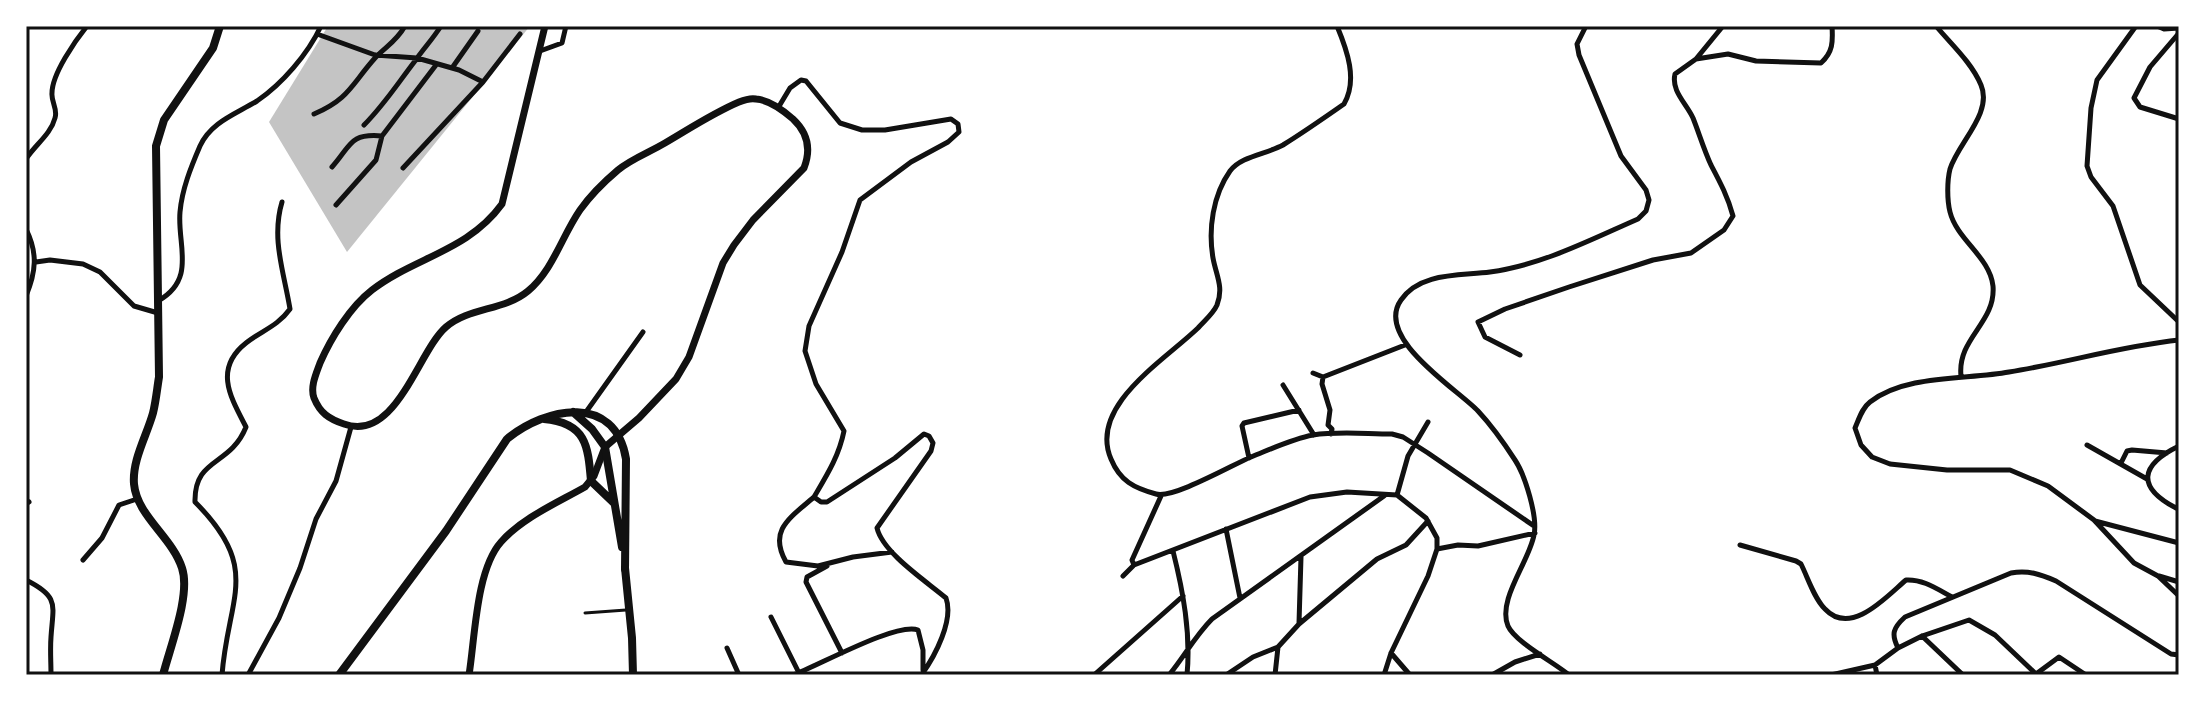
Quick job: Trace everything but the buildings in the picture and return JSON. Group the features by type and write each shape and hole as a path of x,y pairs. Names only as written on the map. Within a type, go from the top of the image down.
{"main road":[{"path":"163,675 181,607 184,578 182,566 137,499 134,481 137,460 154,411 159,377 156,146 164,120 213,48 220,26"},
{"path":"469,675 483,583 492,553 509,533 591,481 605,447 676,379 689,357 723,263 753,220 804,168 809,147 803,131 778,108 757,99 742,100 619,170 581,210 530,290 513,302 461,318 447,326 435,339 399,400 379,420 351,427 330,419 319,409 312,392 315,376 326,351 353,310 372,290 472,236 491,220 502,204 545,26"},
{"path":"339,675 446,531 502,445 521,427 539,418 559,412 586,412 600,419 618,436 626,459 625,570"},
{"path":"573,412 605,447 630,609 633,675"},
{"path":"539,418 557,420 577,430 586,446 591,481 615,504"}],"street":[{"path":"26,159 50,130 56,116 51,92 74,43 87,26"},
{"path":"158,301 173,290 184,264 180,211 188,176 202,143 220,122 272,89 307,50 321,26"},
{"path":"314,114 344,98 377,55 396,41 405,26"},
{"path":"364,125 385,104 441,26"},
{"path":"540,51 562,43 566,26"},
{"path":"1337,26 1349,61 1348,96 1344,104 1285,143 1237,163 1229,172 1215,201 1211,238 1221,288 1214,312 1123,396 1106,431 1107,451 1116,471 1129,485 1161,496 1294,440 1314,435 1392,434 1415,444 1535,530"},
{"path":"1569,675 1516,637 1509,628 1505,611 1535,530 1528,492 1517,462 1491,425 1405,345 1397,321 1399,302 1416,286 1437,277 1507,269 1550,257 1638,219 1646,211 1649,200 1646,190 1621,156 1579,55 1577,44 1586,26"},
{"path":"1520,355 1485,337 1478,322 1505,309 1653,260 1691,253 1724,230 1733,216 1728,197 1673,82 1675,74 1696,59 1723,26"},
{"path":"1696,59 1728,54 1756,61 1821,63 1830,55 1832,26"},
{"path":"1936,26 1972,70 1984,96 1973,127 1949,171 1950,213 1957,229 1986,266 1993,285 1990,308 1962,353 1959,362 1961,376"},
{"path":"2136,26 2097,80 2091,108 2087,166 2091,177 2113,206 2140,285 2179,322"},
{"path":"2157,26 2179,30"},
{"path":"2179,30 2150,67 2134,98 2140,107 2179,119"},
{"path":"452,68 478,31"},
{"path":"317,34 377,55 417,58 452,68 483,82"},
{"path":"403,168 483,82 520,34"},
{"path":"336,205 376,160 382,136 436,65"},
{"path":"778,108 790,88 801,80 806,81 840,123 862,130 885,130 951,119 958,124 959,132 948,142 911,162 860,200 842,252 809,326 805,351 816,384 844,431 830,471 814,497 786,524 778,536 777,546 786,562 794,565 818,566 853,557 893,552"},
{"path":"332,167 353,139 366,135 382,136"},
{"path":"222,675 234,600 236,565 227,539 195,502 195,485 199,475 240,442 246,427 227,385 228,369 236,354 245,343 283,319 290,309 277,245 277,221 282,202"},
{"path":"26,229 36,252 26,296"},
{"path":"36,262 50,260 83,264 100,272 134,306 159,313"},
{"path":"586,412 643,332"},
{"path":"2179,340 2132,345 2008,372 1910,385 1871,401 1864,408 1855,428 1861,445 1872,457 1890,464 1947,470 2010,470 2048,486 2094,520 2134,563 2158,576 2179,582"},
{"path":"1313,373 1323,377 1405,345"},
{"path":"1323,377 1331,434"},
{"path":"1283,385 1314,435"},
{"path":"1249,458 1242,426 1244,423 1299,410"},
{"path":"1397,495 1399,481 1428,422"},
{"path":"248,675 279,618 300,568 316,519 336,481 351,427"},
{"path":"814,497 827,502 895,458 924,434 929,436 933,443 931,451 877,528 880,538 946,598 950,608 934,655 922,674"},
{"path":"2087,445 2147,479"},
{"path":"2179,446 2153,463 2147,479 2151,492 2158,499 2176,508 2179,505"},
{"path":"2121,463 2127,451 2167,453"},
{"path":"1123,576 1134,565 1310,497 1347,492 1397,495 1428,521 1437,538 1437,549 1384,675"},
{"path":"1169,675 1205,625 1385,495"},
{"path":"1134,565 1132,560 1161,496"},
{"path":"83,560 102,538 119,505 137,499"},
{"path":"2094,520 2179,543"},
{"path":"1226,675 1253,657 1278,647 1299,624 1377,559 1406,545 1428,521"},
{"path":"1226,529 1240,598"},
{"path":"1437,549 1458,545 1478,546 1535,530"},
{"path":"1740,545 1801,564 1825,610 1836,616 1859,616 1906,580 1931,585 1953,597"},
{"path":"1173,551 1184,595 1190,649 1187,675"},
{"path":"1299,624 1301,557"},
{"path":"832,563 807,577 806,582 842,653"},
{"path":"1898,648 1892,637 1897,624 1905,617 2011,573 2037,573 2077,593 2171,654 2179,655"},
{"path":"2158,576 2179,596"},
{"path":"26,580 49,596 55,611 51,633 51,675"},
{"path":"1094,675 1184,595"},
{"path":"771,617 796,674 842,653 911,628 918,630 920,637 922,674"},
{"path":"1831,675 1875,665 1922,636 1969,620 1995,635 2037,674 2059,657 2086,675"},
{"path":"1922,636 1963,675"},
{"path":"1275,675 1278,647"},
{"path":"727,648 739,675"},
{"path":"1391,653 1410,675"},
{"path":"1492,675 1515,662 1541,653"},
{"path":"1875,665 1877,675"}],"lane":[{"path":"585,613 630,609"}]}
